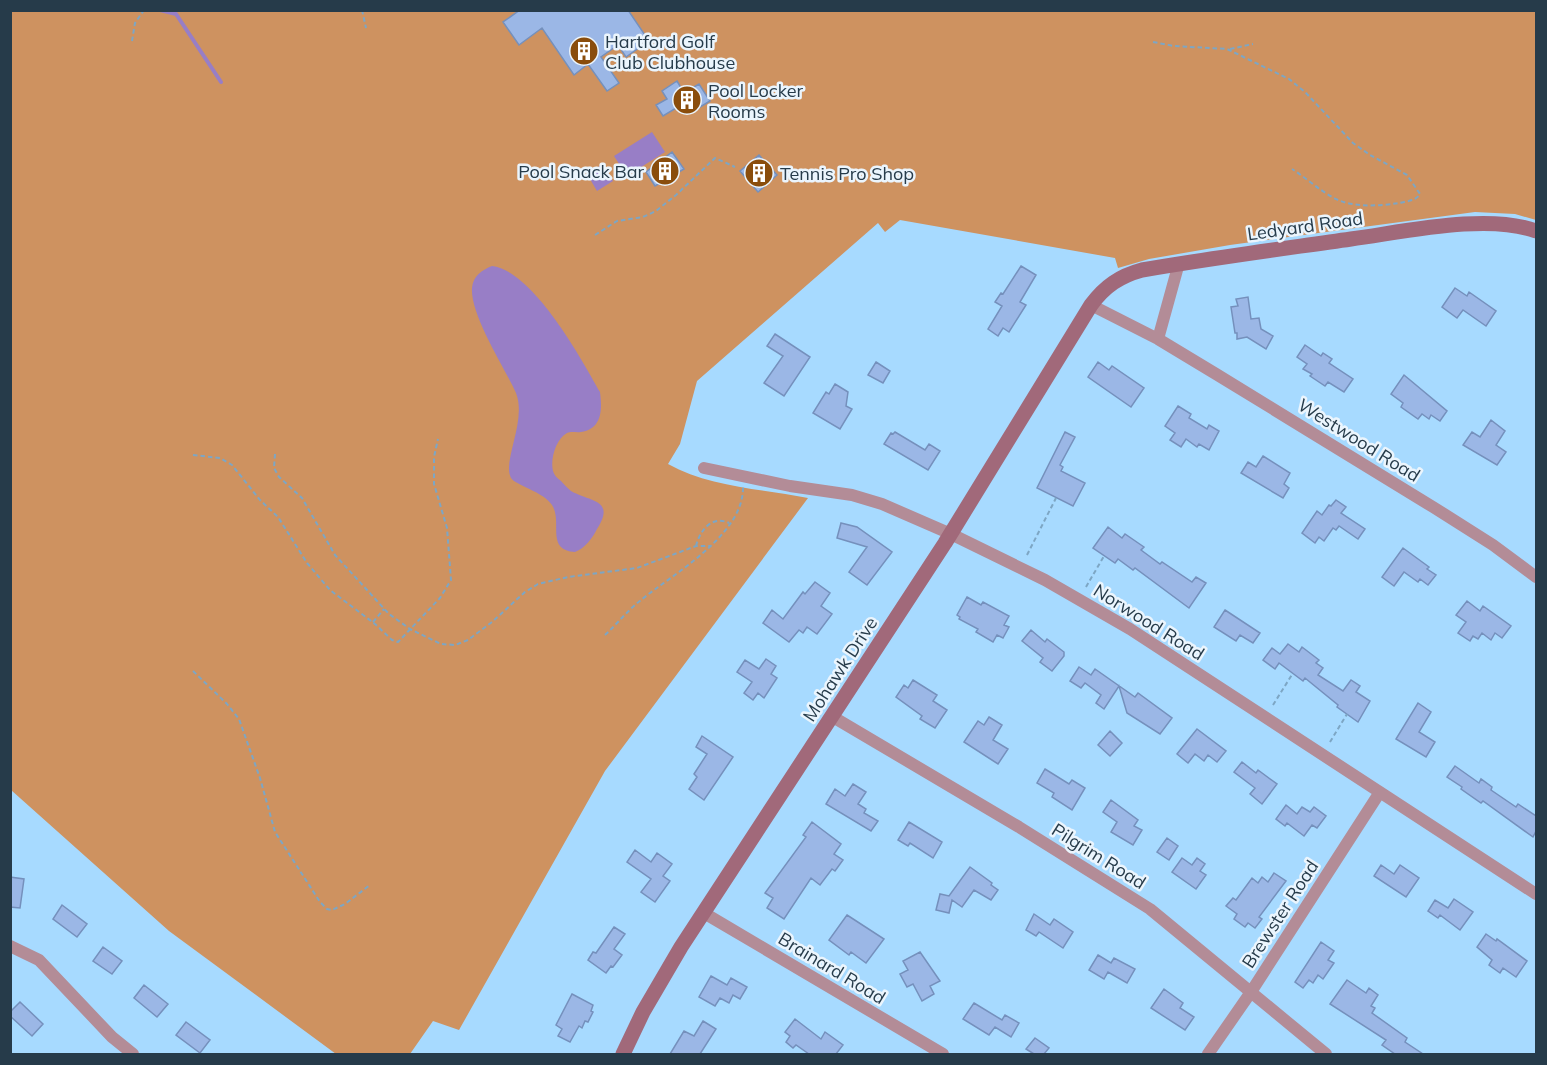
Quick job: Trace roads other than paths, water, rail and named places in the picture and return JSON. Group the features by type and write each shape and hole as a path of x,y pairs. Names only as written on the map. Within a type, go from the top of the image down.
{"street":[{"name":"Ledyard Road","path":"1091,305 1111,284 1128,274 1179,263 1423,229 1494,222 1536,231"},
{"path":"1158,339 1179,263"},
{"name":"Westwood Road","path":"1091,305 1158,339 1433,507 1493,545 1536,577"},
{"name":"Mohawk Drive","path":"623,1054 643,1012 681,947 951,534 1091,305"},
{"name":"Norwood Road","path":"704,468 741,477 869,499 951,534 1045,580 1130,629 1536,894"},
{"name":"Pilgrim Road","path":"833,717 1019,827 1150,909 1326,1054"},
{"name":"Brewster Road","path":"1208,1054 1251,992 1380,792"},
{"name":"Brainard Road","path":"704,913 943,1054"},
{"path":"10,946 39,960 112,1037 133,1054"}],"waterway":[{"path":"160,10 176,14 221,82"}],"place":[{"name":"Hartford Golf Club Clubhouse","path":"584,51"},
{"name":"Pool Locker Rooms","path":"687,100"},
{"name":"Pool Snack Bar","path":"665,171"},
{"name":"Tennis Pro Shop","path":"759,173"}]}
